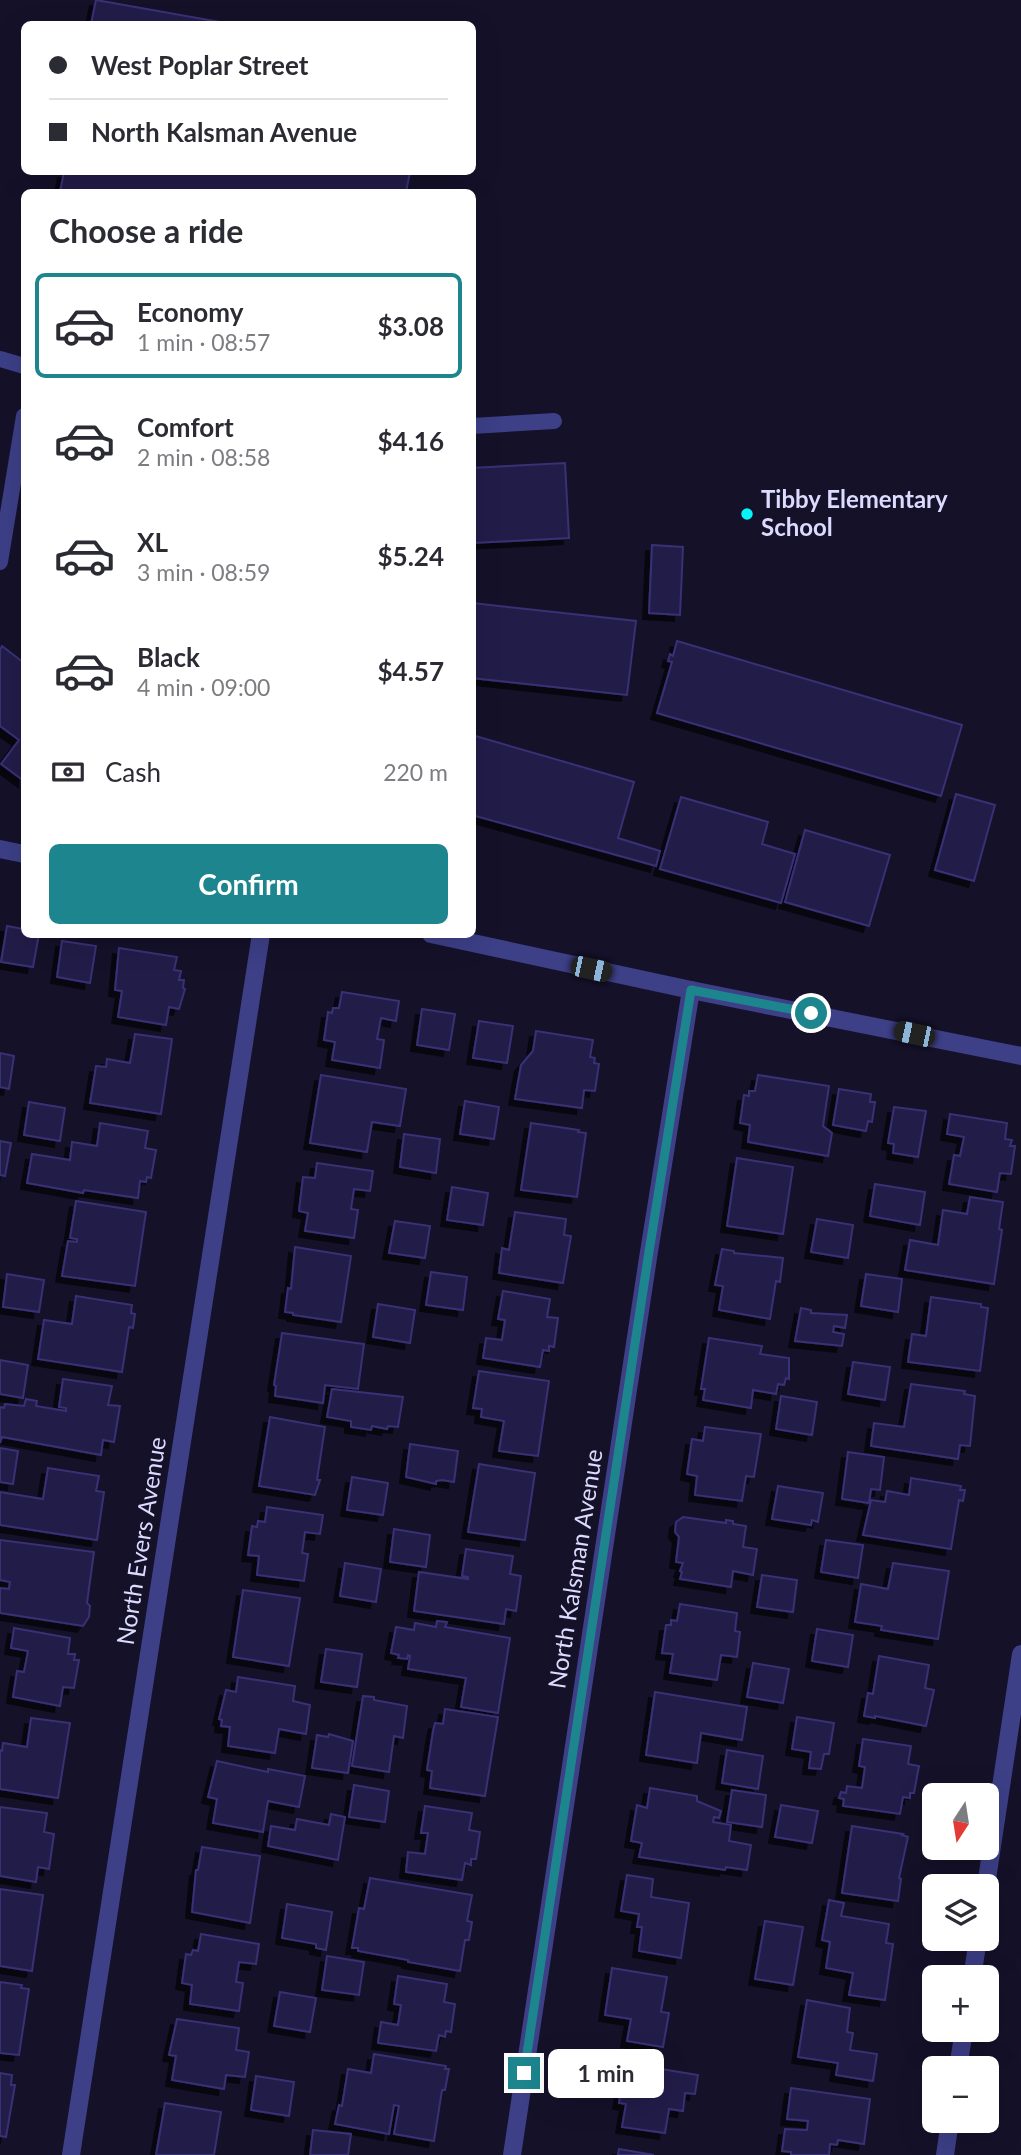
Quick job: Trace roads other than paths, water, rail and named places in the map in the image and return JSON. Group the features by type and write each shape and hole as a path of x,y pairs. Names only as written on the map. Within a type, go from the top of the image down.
{"street":[{"path":"0,849 21,853"},
{"name":"North Evers Avenue","path":"71,2155 260,938"},
{"path":"450,938 691,990 1021,1056"},
{"name":"North Kalsman Avenue","path":"512,2155 691,990"},
{"path":"988,1874 1017,1707 1021,1654"},
{"path":"945,2155 948,2133"}],"lane":[{"path":"0,359 21,365"},
{"path":"476,426 554,421"},
{"path":"0,562 21,434"}],"place":[{"name":"Tibby Elementary School","path":"747,514"}]}
